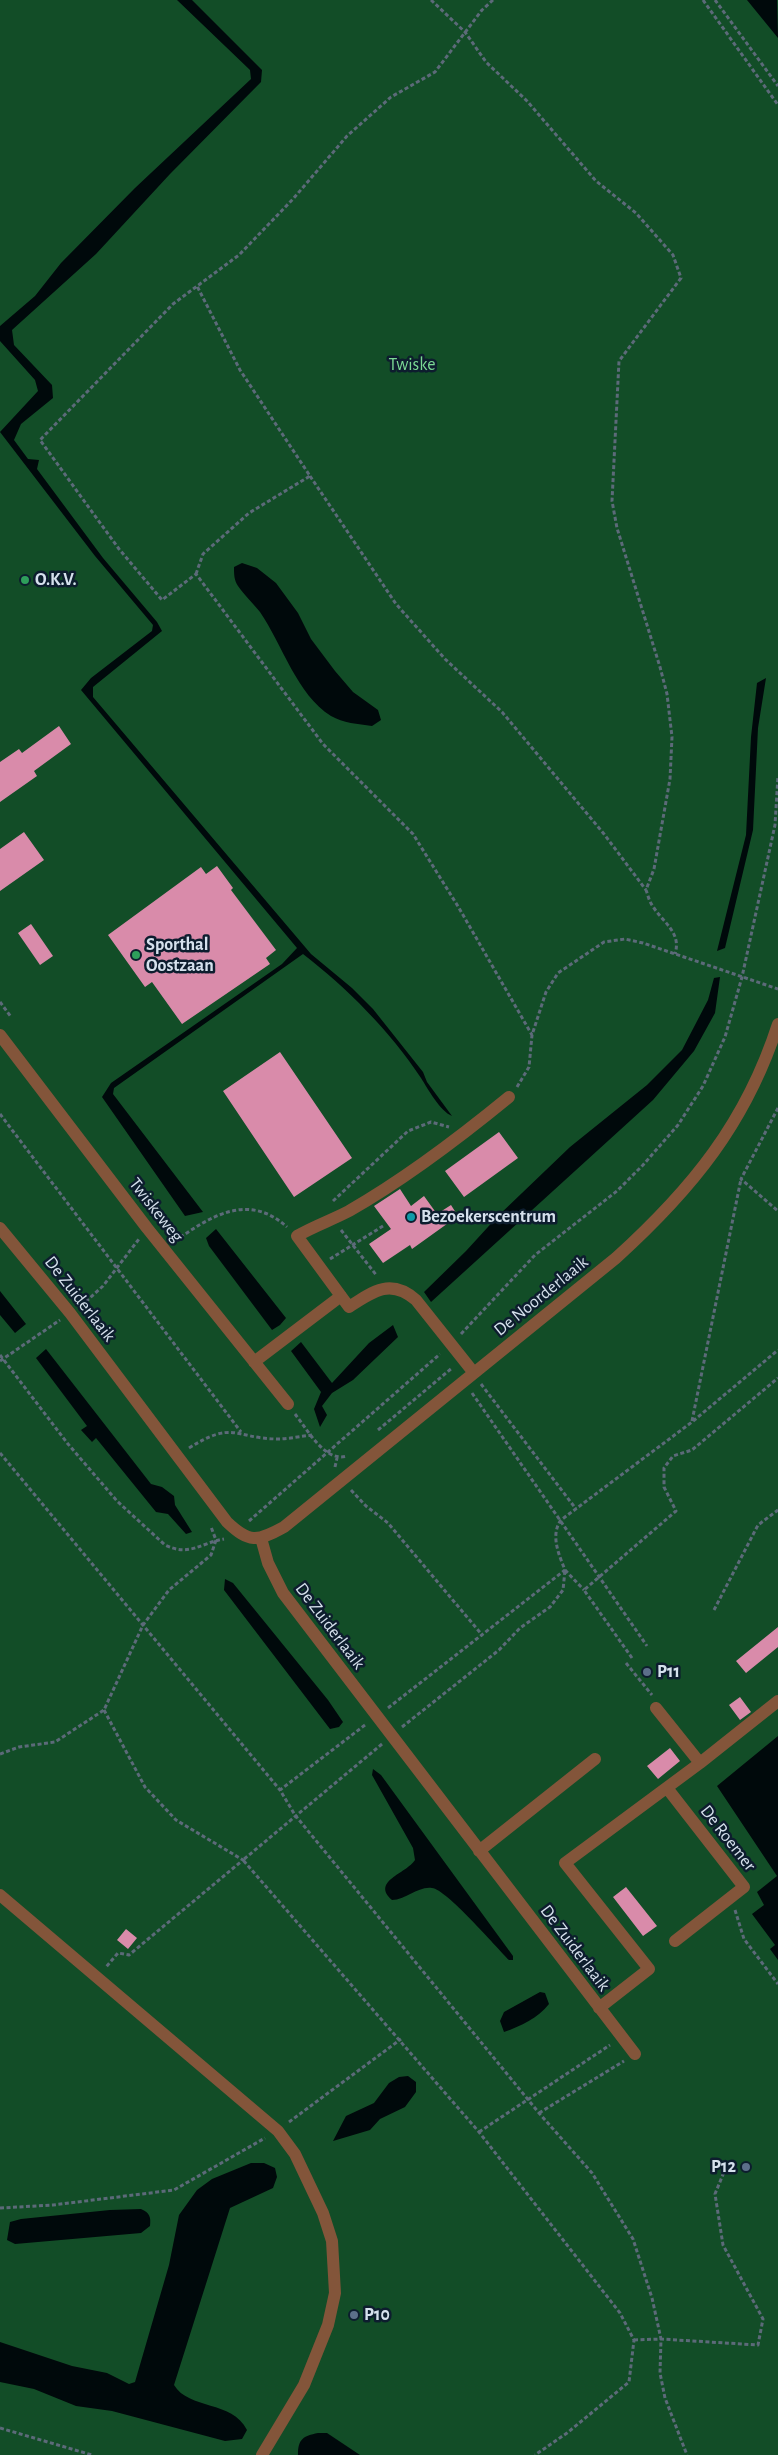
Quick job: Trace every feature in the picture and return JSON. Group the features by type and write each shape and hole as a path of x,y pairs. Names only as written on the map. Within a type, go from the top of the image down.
{"street":[{"name":"De Noorderlaaik","path":"261,1538 284,1527 616,1258 652,1226 684,1192 729,1131 753,1088 768,1054 778,1024"},
{"name":"Twiskeweg","path":"0,1035 147,1228 288,1404"},
{"path":"469,1378 462,1360 416,1300 398,1288 386,1288 367,1296 349,1307 297,1236 356,1206 424,1161 509,1097"},
{"name":"De Zuiderlaaik","path":"0,1228 70,1313 235,1530"},
{"path":"254,1362 341,1296"},
{"path":"235,1530 242,1536 261,1538"},
{"name":"De Zuiderlaaik","path":"261,1538 268,1563 283,1593 635,2054"},
{"path":"599,2008 649,1969 565,1863 700,1763 778,1701"},
{"path":"655,1703 700,1763"},
{"path":"479,1851 595,1759"},
{"name":"De Roemer","path":"667,1788 744,1887 674,1941"},
{"path":"0,1895 278,2131 295,2154 323,2213 332,2241 335,2293 328,2324 304,2385 262,2455"}],"path":[{"path":"431,0 465,32 486,62 527,101 596,181 636,213 673,255 681,278 619,362 612,501 617,528 667,694 672,737 670,779 654,869 646,890"},
{"path":"310,476 250,513 203,554 196,574 162,600 119,549 40,440 173,304 239,255 293,199 347,136 390,97 435,72 482,10 493,0"},
{"path":"702,0 778,105"},
{"path":"715,0 778,86"},
{"path":"197,286 240,370 396,604 445,659 502,712 604,834 646,890 651,904 674,932 678,944 675,954"},
{"path":"196,574 323,744 412,834 459,908 532,1035"},
{"path":"0,1355 68,1444 117,1501 165,1545 174,1549 187,1550 216,1540 223,1540 235,1530 254,1519 326,1452 451,1345 535,1255 617,1190 643,1165 678,1125 702,1086 725,1037 742,977 775,825 778,776"},
{"path":"509,1097 522,1081 529,1067 532,1035 546,992 558,973 604,942 625,939 778,989"},
{"path":"0,1002 10,1017"},
{"path":"692,1422 741,1179 778,1108"},
{"path":"0,1114 118,1267 241,1432"},
{"path":"386,1288 354,1244 332,1219 330,1211 332,1202 408,1130 431,1122 446,1127 452,1126"},
{"path":"741,1179 778,1211"},
{"path":"164,1249 202,1223 239,1209 259,1210 277,1218 297,1236"},
{"path":"319,1267 383,1226"},
{"path":"632,1658 584,1590 565,1570 556,1544 556,1532 561,1520 692,1422 778,1350"},
{"path":"374,1433 462,1360"},
{"path":"469,1378 576,1509"},
{"path":"469,1378 561,1520 647,1646"},
{"path":"584,1590 676,1510 664,1486 664,1468 673,1456 692,1450 778,1378"},
{"path":"288,1404 326,1452 337,1458 353,1453"},
{"path":"177,1456 208,1436 229,1430 277,1439 312,1435"},
{"path":"0,1453 280,1790 295,1815 539,2113 592,2173 632,2240 652,2298 661,2339 660,2374 665,2398 687,2455"},
{"path":"337,1458 335,1466 341,1480 366,1506 388,1523 483,1636"},
{"path":"714,1610 758,1525 778,1510"},
{"path":"0,1754 19,1747 55,1742 104,1710 143,1625 169,1590 211,1555 216,1540 209,1522"},
{"path":"280,1790 483,1636 565,1570"},
{"path":"97,1977 118,1952 129,1955 244,1860 295,1815 499,1650 520,1628 550,1607 563,1590 565,1570"},
{"path":"626,1663 655,1703"},
{"path":"104,1710 146,1787 176,1820 244,1860 401,2038 479,2132 614,2306 634,2340 629,2382 567,2433 536,2455"},
{"path":"732,1897 744,1939 778,1984"},
{"path":"479,2132 621,2037"},
{"path":"0,2208 174,2190 278,2131 401,2038"},
{"path":"539,2113 635,2054"},
{"path":"634,2340 661,2339 758,2345 763,2319 723,2245 715,2194 724,2172"},
{"path":"0,2428 92,2455"}],"green space":[{"name":"Twiske","path":"0,0 778,0 778,2455 0,2455"}],"shaded area":[{"path":"177,0 192,0 262,70 261,82 170,174 96,254 12,330 14,345 52,385 53,398 21,424 14,440 28,459 39,460 37,469 103,558 157,622 162,631 93,687 93,697 311,954 352,988 373,1009 423,1072 427,1082 452,1116 439,1105 409,1061 382,1027 336,981 303,954 114,1088 113,1094 203,1212 185,1216 102,1097 111,1083 282,964 297,948 81,690 91,678 152,631 153,625 95,556 0,432 38,391 35,380 0,341 0,326 35,296 61,263 135,188 251,79 250,70"},
{"path":"747,0 777,0 778,38"},
{"path":"242,563 257,568 276,583 298,613 311,639 335,671 353,692 378,710 381,720 372,726 351,723 331,716 319,707 299,682 260,612 237,584 234,577 234,567"},
{"path":"766,678 758,728 753,830 725,948 717,951 746,835 751,737 757,683"},
{"path":"720,977 715,1013 694,1051 653,1100 431,1302 424,1292 498,1216 570,1147 647,1085 682,1050 708,1000 714,978"},
{"path":"216,1229 286,1318 272,1330 209,1246 206,1238"},
{"path":"0,1291 26,1324 15,1333 0,1315"},
{"path":"393,1325 398,1337 353,1380 332,1393 322,1406 327,1415 320,1427 314,1409 321,1392 291,1351 301,1342 332,1383 369,1343"},
{"path":"46,1349 151,1484 162,1487 174,1496 175,1505 192,1532 186,1534 168,1514 156,1512 96,1438 92,1442 81,1430 87,1426 36,1358"},
{"path":"225,1579 233,1583 328,1700 343,1722 339,1727 330,1729 224,1590"},
{"path":"778,1736 778,1960 770,1949 775,1945 752,1914 764,1905 757,1892 777,1876 717,1786"},
{"path":"373,1769 381,1775 513,1956 513,1960 509,1960 459,1908 439,1891 427,1888 392,1900 385,1888 392,1878 415,1860 413,1848 372,1775"},
{"path":"540,1992 545,1993 549,2004 545,2009 529,2021 504,2032 500,2021 504,2012"},
{"path":"408,2076 416,2082 416,2092 405,2107 380,2119 370,2130 333,2141 346,2116 374,2103 389,2083 399,2077"},
{"path":"251,2163 264,2163 275,2168 277,2177 273,2188 230,2208 174,2385 181,2393 190,2398 221,2409 240,2420 247,2430 242,2439 225,2441 112,2411 76,2406 34,2389 0,2382 0,2342 72,2366 107,2373 129,2384 135,2382 169,2265 179,2215 197,2190 212,2179"},
{"path":"141,2209 148,2214 150,2226 141,2233 15,2244 7,2240 10,2222 21,2219 110,2210"},
{"path":"318,2433 327,2433 360,2455 298,2455 302,2439"}],"building":[{"path":"59,726 71,744 34,771 37,776 0,802 0,762 19,749 22,753"},
{"path":"24,832 44,860 0,891 0,849"},
{"path":"217,866 233,888 231,890 276,950 266,958 270,964 182,1024 152,982 145,987 108,935 201,867 206,874"},
{"path":"31,924 53,956 40,965 18,933"},
{"path":"280,1052 352,1158 294,1197 223,1091"},
{"path":"499,1132 518,1158 464,1197 445,1171"},
{"name":"Bezoekerscentrum","path":"400,1189 411,1206 424,1196 437,1214 451,1205 458,1216 412,1249 410,1245 383,1263 369,1244 391,1229 374,1206"},
{"path":"778,1627 778,1647 746,1673 736,1661"},
{"path":"740,1697 751,1712 740,1720 729,1705"},
{"path":"670,1748 680,1761 658,1779 647,1766"},
{"path":"626,1887 657,1926 643,1936 613,1897"},
{"path":"126,1929 137,1938 128,1949 117,1940"}],"place":[{"name":"O.K.V.","path":"25,580"},
{"name":"Sporthal Oostzaan","path":"136,955"},
{"name":"Bezoekerscentrum","path":"411,1217"},
{"name":"P11","path":"647,1672"},
{"name":"P12","path":"746,2167"},
{"name":"P10","path":"354,2315"}]}
